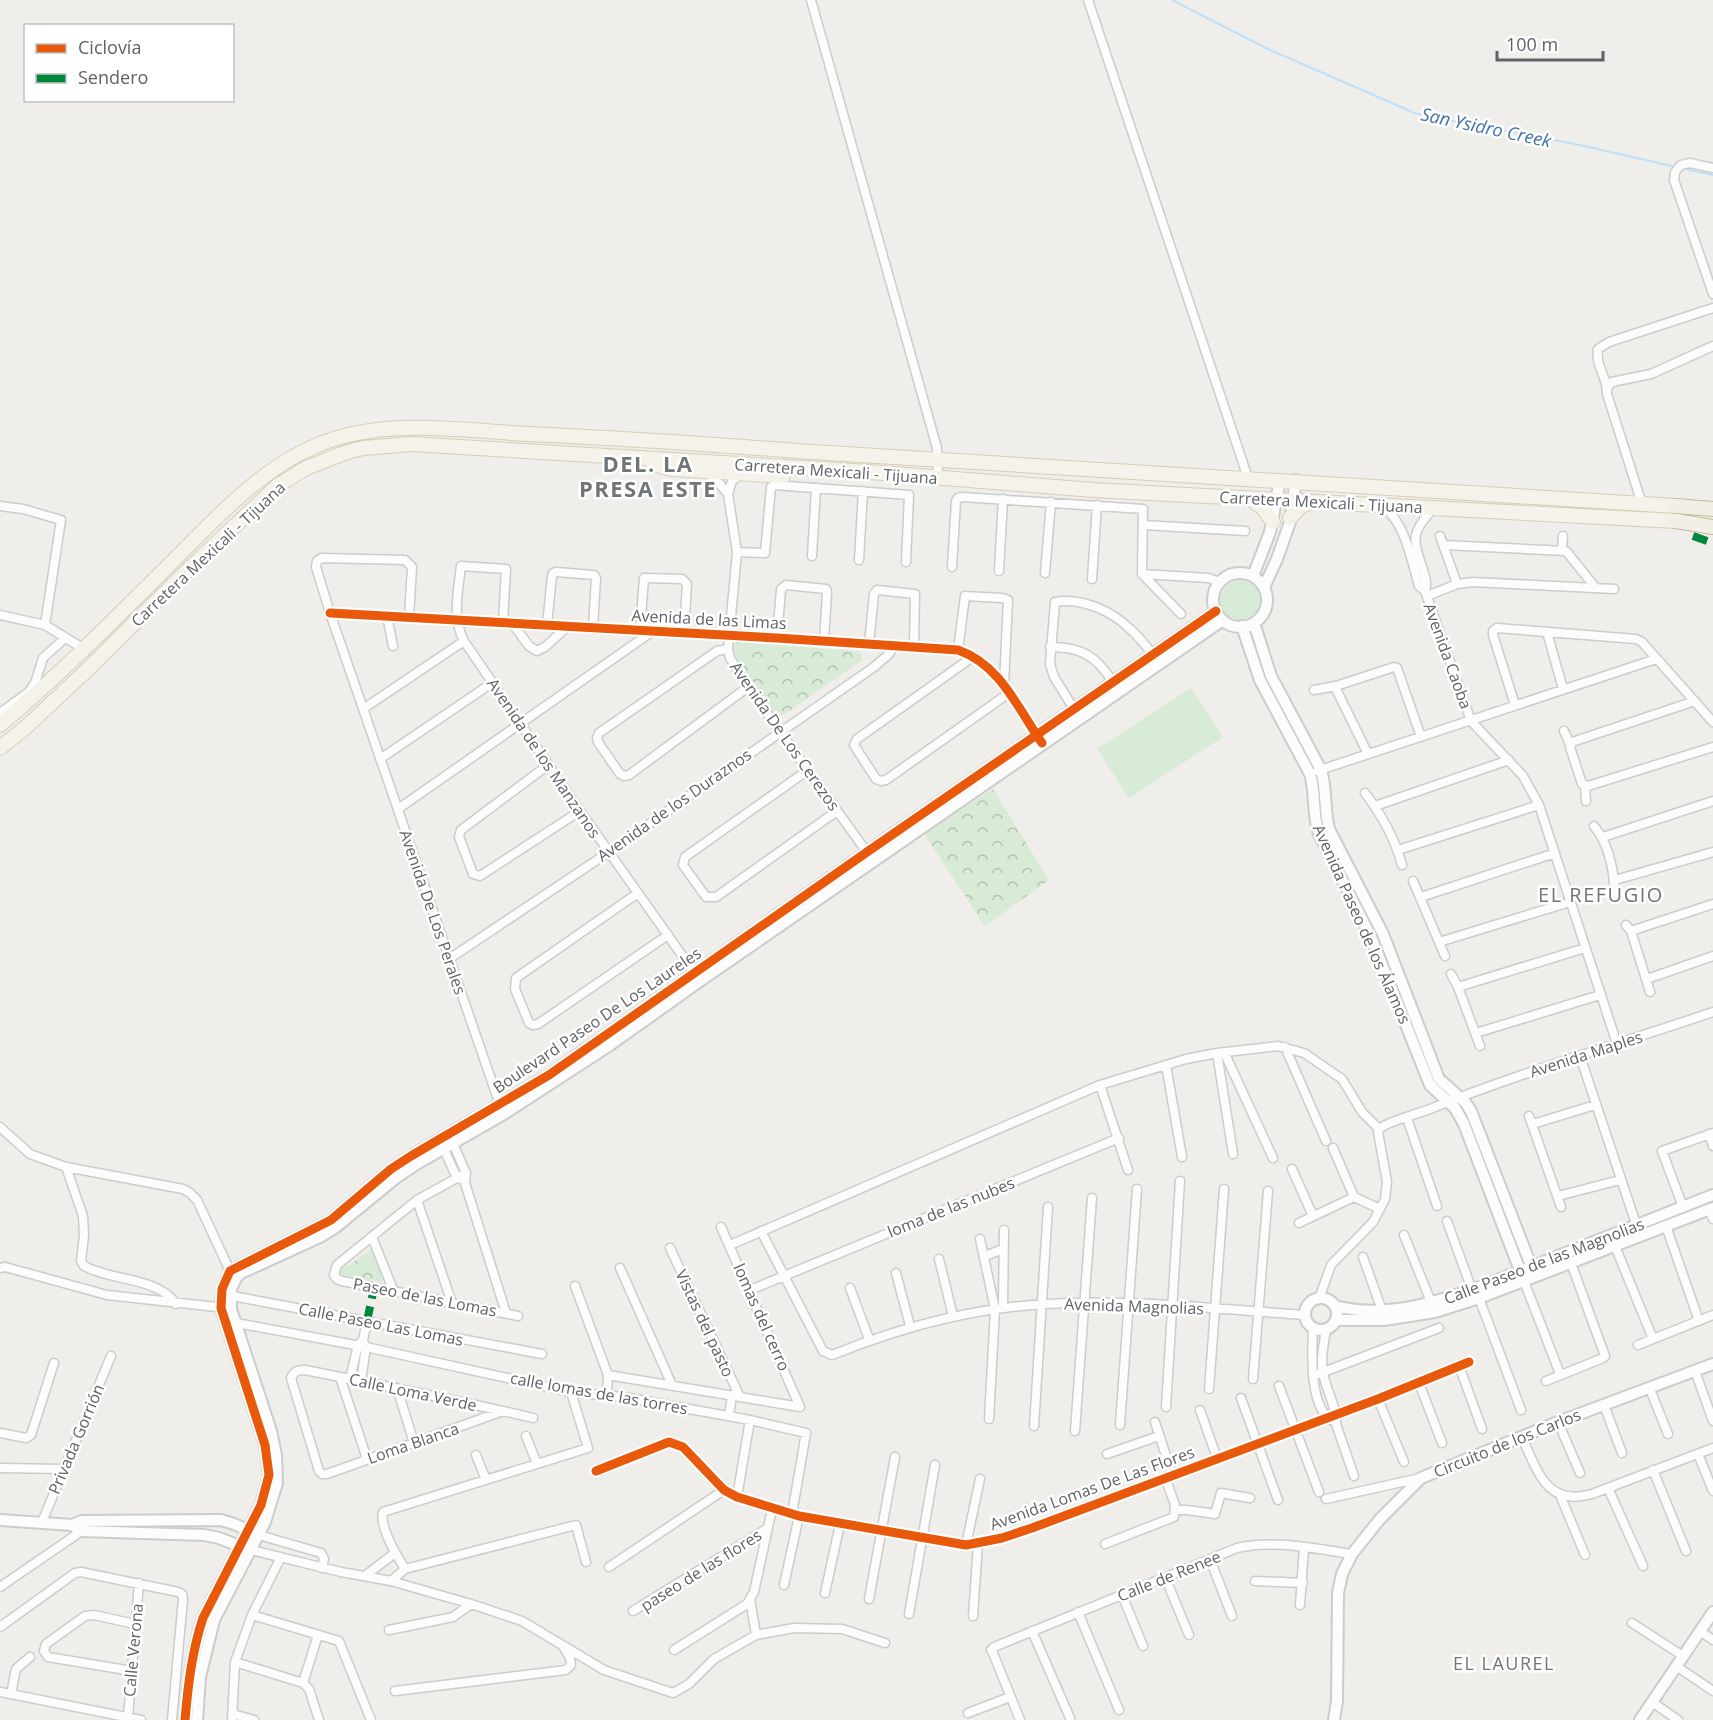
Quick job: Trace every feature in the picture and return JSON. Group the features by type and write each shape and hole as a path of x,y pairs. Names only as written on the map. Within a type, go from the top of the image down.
{"highway":[{"path":"1676,506 1713,504"},
{"name":"Carretera Mexicali - Tijuana","path":"1676,506 1713,509"},
{"path":"1676,521 1713,525"}],"main road":[{"name":"Carretera Mexicali - Tijuana","path":"0,726 84,649 211,524 267,474 290,458 313,447 353,433 408,428 665,441 939,461 1296,480 1676,506"},
{"name":"Carretera Mexicali - Tijuana","path":"0,748 69,687 277,486 324,459 363,448 411,444 638,457 1128,492 1676,521"},
{"path":"638,457 663,468 703,471 918,485 932,483 938,478"},
{"path":"1128,492 1131,487 1138,485 1190,486 1194,484 1198,476"},
{"path":"1247,497 1263,508 1273,522"},
{"path":"1290,518 1300,506 1314,501"}],"street":[{"path":"811,0 892,291 915,365 937,448 938,478"},
{"path":"1088,0 1248,478"},
{"path":"1713,168 1690,163 1681,165 1675,172 1674,180 1713,294"},
{"path":"1642,504 1607,394 1608,387 1596,357 1598,349 1609,342 1713,308"},
{"path":"1608,387 1612,382 1651,374 1713,346"},
{"path":"703,471 719,483 728,494"},
{"path":"728,494 732,481 742,473"},
{"path":"1253,576 1273,522 1280,480"},
{"path":"1264,587 1277,559 1290,518 1296,480"},
{"path":"737,552 762,555 765,553 771,487 816,488 909,495 906,562"},
{"path":"812,556 816,488"},
{"path":"859,560 862,491"},
{"name":"Avenida De Los Cerezos","path":"728,494 737,552 728,649 730,658 748,687 874,862"},
{"path":"952,567 958,498 1143,509 1142,574 1181,614"},
{"path":"999,572 1003,499"},
{"path":"1045,573 1051,502"},
{"path":"1383,505 1397,520 1419,586 1426,594"},
{"path":"0,506 23,509 61,520 45,624"},
{"path":"1092,579 1097,506"},
{"path":"1426,594 1427,584 1414,541 1415,533 1423,519 1434,508"},
{"path":"1144,525 1245,531"},
{"path":"1562,550 1563,536"},
{"path":"1457,584 1442,541 1562,550 1569,553 1595,587"},
{"name":"Avenida De Los Perales","path":"409,617 412,567 405,560 322,558 317,561 316,567 330,613 501,1110"},
{"path":"457,620 461,566 503,567 506,569 507,623 529,646 537,651 545,647 568,626"},
{"path":"547,625 553,573 568,572 592,574 596,578 593,627"},
{"path":"1239,573 1253,576 1264,587 1267,603 1260,618 1254,623 1242,626 1232,625 1219,615 1214,596 1220,582 1226,578 1239,573"},
{"path":"1142,574 1208,578 1220,582"},
{"path":"640,630 644,578 671,578 682,579 687,584 684,633"},
{"path":"1426,594 1457,584 1473,582 1614,589"},
{"path":"777,638 781,589 786,585 826,589 824,641"},
{"path":"869,644 874,594 877,590 915,594 914,646"},
{"name":"Avenida Caoba","path":"1426,594 1471,721 1523,776 1539,805 1617,1044"},
{"path":"958,650 965,596 1008,600 1004,684"},
{"path":"1074,709 1051,670 1050,647 1055,602 1080,603 1107,612 1130,628 1153,654"},
{"name":"Avenida de las Limas","path":"330,613 958,650 974,656 993,671 1004,684 1039,739"},
{"path":"0,615 45,624 84,649"},
{"name":"Boulevard Paseo De Los Laureles","path":"230,1271 331,1220 391,1169 501,1110 549,1075 874,862 1039,739 1074,709 1153,654 1219,615"},
{"name":"Boulevard Paseo De Los Laureles","path":"697,977 867,852 1039,739 1219,615"},
{"path":"387,616 393,646"},
{"name":"Avenida de los Manzanos","path":"457,620 464,641 492,683 697,977"},
{"name":"Avenida Paseo de los Álamos","path":"1254,623 1271,676 1316,772 1316,826 1319,834 1371,937 1430,1084 1455,1108 1464,1124 1528,1274"},
{"name":"Avenida Paseo de los Álamos","path":"1242,626 1260,680 1324,782 1326,820 1329,830 1383,934 1439,1079 1471,1111 1528,1274"},
{"path":"1515,705 1493,634 1497,628 1636,639 1642,642 1713,722"},
{"path":"398,809 653,631"},
{"path":"1547,632 1563,689"},
{"path":"0,713 29,692 35,683 43,658 65,638"},
{"path":"363,709 464,641"},
{"name":"Avenida de los Duraznos","path":"449,959 609,852 873,667 889,654 894,646"},
{"path":"1050,647 1079,650 1093,657 1103,666 1113,682"},
{"path":"728,649 717,651 599,734 598,742 620,774 629,775 748,687"},
{"path":"974,656 857,739 854,745 876,779 886,780 1009,693"},
{"path":"1316,772 1656,659"},
{"path":"1314,690 1397,668 1421,737"},
{"path":"380,759 492,683"},
{"path":"1336,686 1368,754"},
{"path":"1570,744 1695,701"},
{"path":"1564,731 1582,784 1585,786 1586,801"},
{"path":"1585,786 1713,747"},
{"path":"1375,806 1509,760"},
{"path":"548,765 461,830 459,837 473,874 480,876 580,811"},
{"path":"808,770 685,857 683,865 706,897 716,897 837,811"},
{"path":"1365,793 1375,806 1398,850 1402,864"},
{"path":"1603,837 1713,801"},
{"path":"1398,850 1539,805"},
{"path":"1594,826 1603,837 1615,880 1615,895"},
{"path":"1615,880 1713,852"},
{"path":"1421,897 1555,853"},
{"path":"1413,881 1445,956"},
{"path":"638,892 516,978 515,988 529,1023 538,1024 668,935"},
{"path":"1439,942 1570,902"},
{"path":"1650,992 1629,928 1713,904"},
{"path":"1458,987 1585,948"},
{"path":"1647,979 1713,956"},
{"path":"1451,974 1480,1046"},
{"path":"1476,1034 1600,995"},
{"name":"Avenida Maples","path":"1379,1129 1383,1125 1459,1097 1713,1012"},
{"path":"730,1245 1100,1085 1166,1065 1221,1053 1278,1046 1304,1053 1342,1079 1362,1112 1379,1129 1387,1182 1385,1199 1373,1222 1330,1265 1319,1299"},
{"path":"1285,1047 1326,1141"},
{"path":"1221,1053 1233,1154"},
{"path":"1221,1053 1273,1158"},
{"path":"1580,1056 1638,1231"},
{"path":"1166,1065 1182,1157"},
{"path":"1100,1085 1128,1170"},
{"path":"1561,1208 1531,1120 1595,1105"},
{"path":"1407,1118 1437,1206"},
{"path":"0,1127 30,1154 66,1167 183,1189 190,1193 197,1200 230,1271 224,1281 226,1308 276,1455 277,1483 271,1507 203,1618 191,1663 185,1720"},
{"path":"1683,1207 1662,1151 1711,1134 1713,1146"},
{"name":"loma de las nubes","path":"750,1290 1119,1138"},
{"path":"394,1292 372,1237 417,1200 461,1180 466,1173 446,1141"},
{"path":"446,1141 506,1313"},
{"name":"Boulevard Paseo De Los Laureles","path":"225,1295 242,1273 320,1237 336,1227 397,1177 446,1141"},
{"path":"1333,1148 1354,1197 1380,1209"},
{"path":"66,1167 83,1216 81,1261 84,1266 157,1288 170,1295 176,1304"},
{"path":"1292,1169 1313,1216"},
{"path":"1558,1196 1620,1180"},
{"path":"1166,1407 1180,1181"},
{"path":"1120,1425 1137,1189"},
{"path":"1209,1389 1224,1190"},
{"path":"1253,1379 1268,1191"},
{"name":"Calle Paseo de las Magnolias","path":"1528,1274 1571,1263 1615,1246 1683,1207 1713,1195"},
{"path":"1299,1223 1354,1197"},
{"path":"1075,1431 1092,1198"},
{"path":"417,1200 452,1303"},
{"path":"1034,1426 1048,1208"},
{"name":"Calle Paseo de las Magnolias","path":"1336,1320 1384,1316 1433,1308 1638,1231 1666,1226 1712,1212"},
{"path":"1448,1221 1521,1410"},
{"path":"1666,1226 1699,1321"},
{"name":"lomas del cerro","path":"721,1227 800,1407"},
{"path":"989,1419 1004,1230"},
{"path":"761,1231 783,1276"},
{"path":"1404,1235 1433,1308"},
{"name":"Paseo de las Lomas","path":"372,1237 337,1265 334,1275 337,1279 518,1316"},
{"path":"980,1239 999,1309"},
{"path":"1615,1246 1653,1339"},
{"name":"Vistas del pasto","path":"670,1248 736,1396"},
{"path":"985,1256 1003,1249"},
{"path":"1363,1257 1384,1316"},
{"path":"939,1259 953,1316"},
{"path":"1546,1381 1605,1356 1571,1263"},
{"path":"0,1268 5,1267 63,1282 94,1293 226,1308"},
{"path":"620,1268 672,1385"},
{"path":"896,1274 910,1326"},
{"path":"1528,1274 1560,1374"},
{"name":"Avenida Magnolias","path":"783,1276 823,1351 832,1355 910,1326 953,1316 1042,1305 1085,1302 1129,1303 1305,1316"},
{"path":"575,1286 608,1375 607,1395"},
{"path":"850,1288 870,1339"},
{"name":"Calle Paseo Las Lomas","path":"225,1295 542,1354"},
{"path":"1326,1329 1313,1328 1306,1321 1307,1306 1319,1299 1325,1299 1335,1306 1337,1315 1336,1320 1326,1329 1322,1359 1323,1372 1354,1476"},
{"name":"Calle Paseo de las Magnolias","path":"1335,1306 1384,1316"},
{"path":"1638,1345 1713,1315"},
{"path":"350,1379 367,1321"},
{"path":"230,1322 362,1344"},
{"path":"1313,1328 1311,1360 1313,1376 1322,1412 1327,1418"},
{"path":"1313,1376 1439,1328"},
{"path":"361,1381 362,1344"},
{"name":"calle lomas de las torres","path":"362,1344 571,1392 607,1395 729,1416 806,1433 796,1515"},
{"name":"Privada Gorrión","path":"42,1522 111,1356"},
{"name":"Avenida Lomas De Las Flores","path":"596,1471 669,1442 682,1447 724,1490 737,1497 796,1515 881,1532 966,1545 1022,1532 1294,1429 1327,1418 1336,1419 1378,1399 1469,1362"},
{"path":"0,1433 29,1437 33,1433 54,1363"},
{"name":"Circuito de los Carlos","path":"1334,1720 1337,1701 1338,1593 1342,1574 1352,1554 1380,1519 1421,1478 1558,1422 1713,1364"},
{"path":"1458,1368 1482,1429"},
{"name":"Calle Loma Verde","path":"322,1474 319,1471 292,1385 291,1378 298,1370 397,1388 533,1418"},
{"path":"1695,1371 1713,1421"},
{"name":"calle lomas de las torres","path":"608,1375 800,1407"},
{"path":"340,1377 367,1459"},
{"path":"1419,1383 1442,1443"},
{"path":"1279,1386 1319,1492"},
{"path":"397,1388 414,1443"},
{"path":"1649,1388 1668,1434"},
{"path":"405,1569 395,1553 382,1521 383,1512 588,1448 571,1392"},
{"path":"729,1416 736,1396"},
{"path":"1241,1398 1278,1500"},
{"path":"1378,1399 1404,1462"},
{"path":"1604,1405 1622,1453"},
{"path":"1200,1410 1217,1458"},
{"name":"Loma Blanca","path":"322,1474 503,1411"},
{"path":"737,1497 750,1420"},
{"path":"1105,1544 1174,1517 1175,1505 1155,1422"},
{"path":"1558,1422 1580,1473"},
{"path":"526,1436 537,1464"},
{"path":"1107,1454 1159,1436"},
{"path":"1522,1438 1541,1478 1549,1488 1560,1495 1584,1496 1713,1448"},
{"path":"1698,1454 1713,1491"},
{"path":"476,1455 486,1480"},
{"path":"868,1599 895,1457"},
{"path":"909,1614 935,1465"},
{"path":"0,1468 63,1469"},
{"path":"1653,1470 1686,1551"},
{"path":"1326,1499 1421,1478"},
{"path":"966,1545 980,1479"},
{"path":"1608,1488 1643,1566"},
{"path":"609,1567 724,1490"},
{"path":"1176,1510 1215,1514 1221,1493 1250,1498"},
{"path":"1560,1495 1585,1555"},
{"path":"674,1650 747,1604 754,1592 772,1509"},
{"path":"784,1585 796,1515"},
{"path":"0,1520 204,1535 322,1568 391,1581 522,1621 604,1670 673,1693 689,1684 714,1659 756,1635 794,1628 842,1629 885,1643"},
{"path":"0,1587 78,1526 221,1520 254,1534 321,1553 324,1559 322,1568"},
{"path":"825,1593 840,1524"},
{"path":"391,1581 405,1569 576,1525 586,1562"},
{"name":"paseo de las flores","path":"633,1611 768,1528"},
{"path":"973,1616 978,1543"},
{"name":"Calle de Renee","path":"1010,1697 992,1650 994,1647 1032,1631 1236,1548 1251,1545 1352,1554"},
{"path":"197,1720 200,1677 209,1635 246,1548"},
{"path":"1300,1605 1304,1548"},
{"path":"366,1575 395,1553"},
{"path":"254,1720 232,1717 235,1662 252,1615 281,1557"},
{"path":"1210,1559 1233,1616"},
{"path":"0,1627 75,1573 81,1572 139,1582 182,1594 172,1720"},
{"path":"1165,1577 1189,1635"},
{"path":"1255,1581 1303,1583"},
{"name":"Calle Verona","path":"128,1718 139,1582"},
{"path":"1122,1595 1143,1646"},
{"path":"750,1598 756,1635"},
{"path":"389,1630 453,1617 471,1604"},
{"path":"1078,1612 1119,1710"},
{"path":"1640,1720 1713,1612"},
{"path":"252,1615 339,1641 371,1720"},
{"path":"132,1671 48,1657 44,1651 46,1644 86,1616 135,1624"},
{"path":"1632,1623 1683,1656"},
{"path":"1032,1631 1070,1718"},
{"path":"1700,1631 1713,1640"},
{"path":"303,1683 318,1635"},
{"path":"395,1692 566,1670 571,1665 570,1658 560,1642"},
{"path":"11,1694 16,1669 30,1657"},
{"path":"235,1662 303,1683 309,1689 319,1720"},
{"path":"1676,1666 1713,1691"},
{"path":"0,1692 141,1720"},
{"path":"968,1713 1010,1697 1020,1720"},
{"path":"1652,1702 1678,1720"}],"green space":[{"path":"1241,580 1249,581 1256,586 1261,593 1261,609 1256,616 1249,621 1241,622 1233,621 1226,616 1221,609 1220,601 1221,593 1226,586 1233,581"},
{"path":"736,642 856,651 860,652 862,660 778,719 735,655 733,649"},
{"path":"1191,688 1223,737 1129,798 1097,749"},
{"path":"993,789 1049,880 985,926 924,834"},
{"path":"370,1249 380,1264 382,1282 342,1276 340,1272 342,1268 350,1265"}],"waterway":[{"name":"San Ysidro Creek","path":"1172,0 1268,49 1417,114 1580,145 1676,167"},
{"name":"San Ysidro Creek","path":"1681,168 1713,175"}],"marked path":[{"path":"1693,536 1713,543"},
{"path":"367,1321 374,1288"}],"cycle path":[{"path":"185,1720 191,1668 203,1618 261,1505 269,1475 265,1445 221,1308 222,1289 230,1271 331,1220 391,1169 549,1075 1216,611"},
{"path":"330,613 958,650 973,657 997,677 1042,743"},
{"path":"596,1471 669,1442 683,1447 724,1490 737,1497 799,1516 966,1545 1002,1538 1032,1528 1378,1399 1469,1362"}],"district":[{"name":"DEL. LA PRESA ESTE","path":"648,476"},
{"name":"EL REFUGIO","path":"1601,895"},
{"name":"EL LAUREL","path":"1504,1664"}]}
